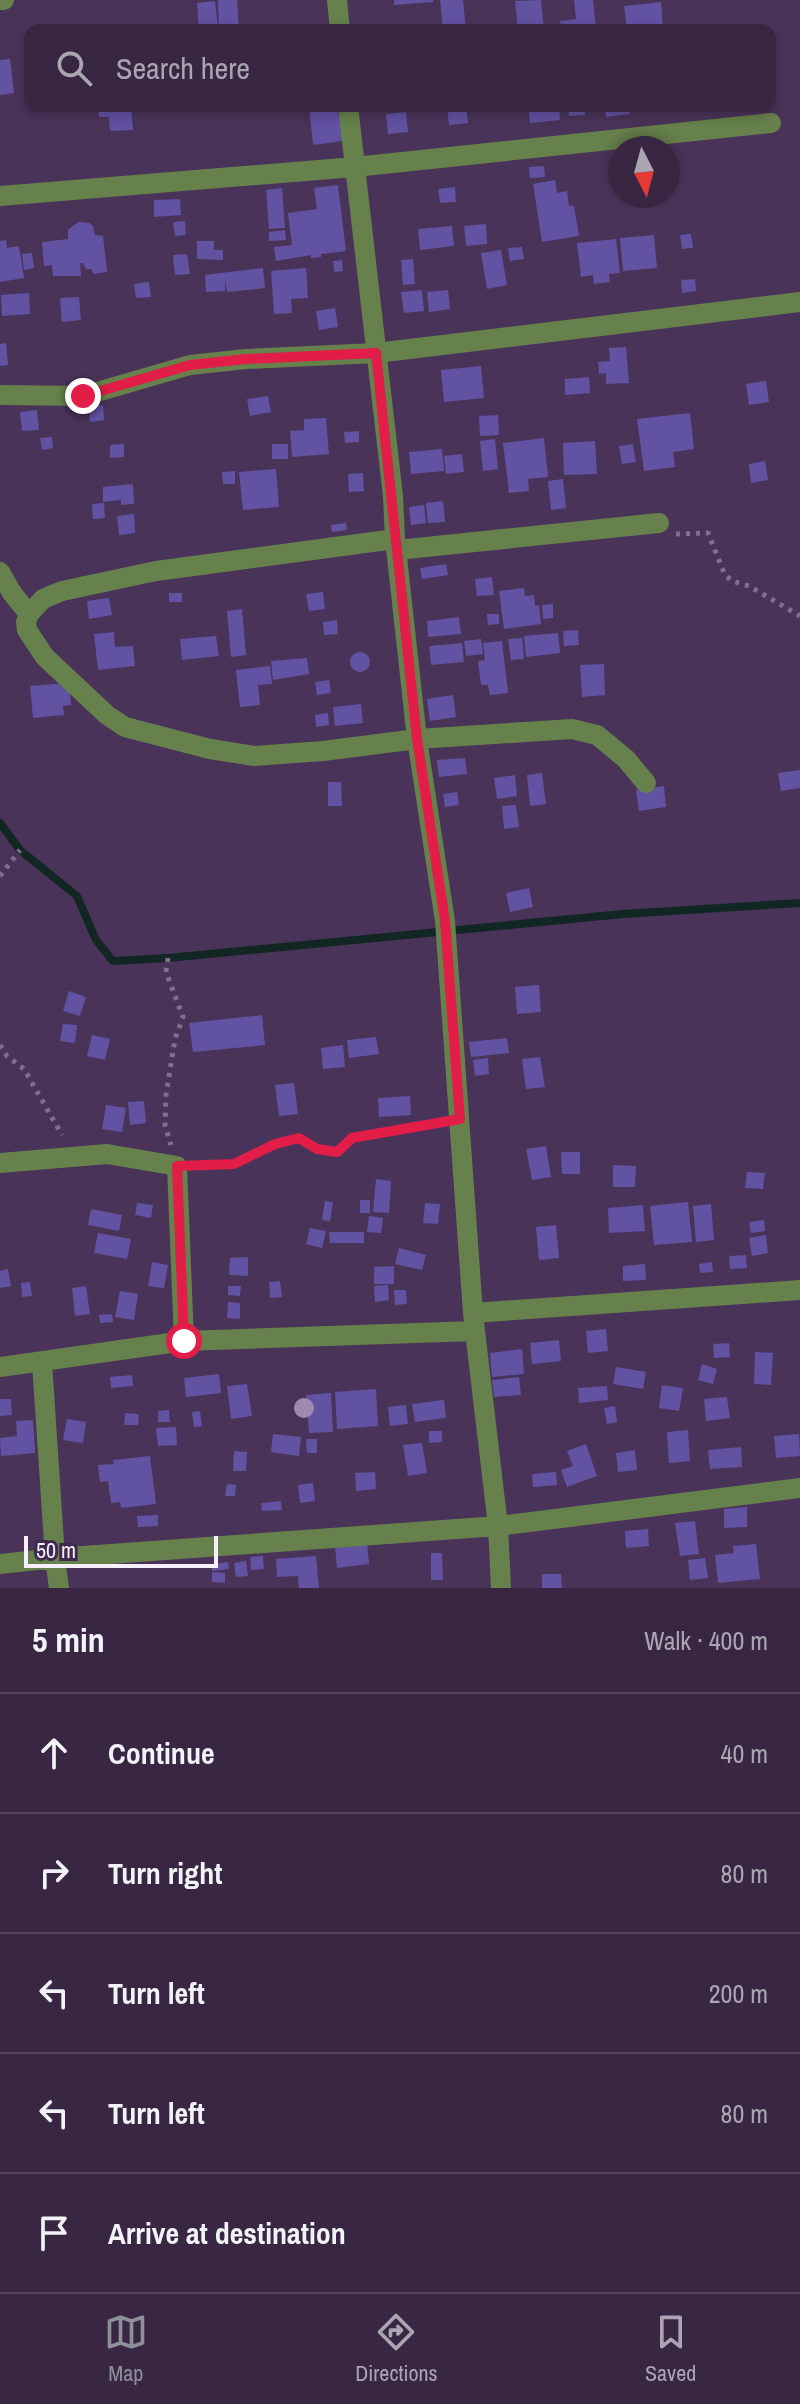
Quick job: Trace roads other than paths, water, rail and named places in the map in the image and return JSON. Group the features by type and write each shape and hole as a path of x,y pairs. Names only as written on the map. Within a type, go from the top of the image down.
{"street":[{"path":"337,0 339,24"},
{"path":"349,112 393,496 417,739 445,921 474,1322 498,1526 501,1588"},
{"path":"0,196 355,167 771,123"},
{"path":"0,395 83,396 190,365 376,353 800,302"},
{"path":"646,783 626,759 597,735 572,729 417,739 254,756 210,749 125,727 107,715 45,657 27,630 26,622 43,599 62,591 275,554 659,523"},
{"path":"0,572 29,614"},
{"path":"0,1163 107,1154 177,1166 184,1341"},
{"path":"0,1367 184,1341 474,1322 800,1290"},
{"path":"42,1362 59,1588"},
{"path":"0,1564 498,1526 800,1488"}],"waterway":[{"path":"0,823 20,850 77,896 96,940 113,961 623,914 800,903"}]}
